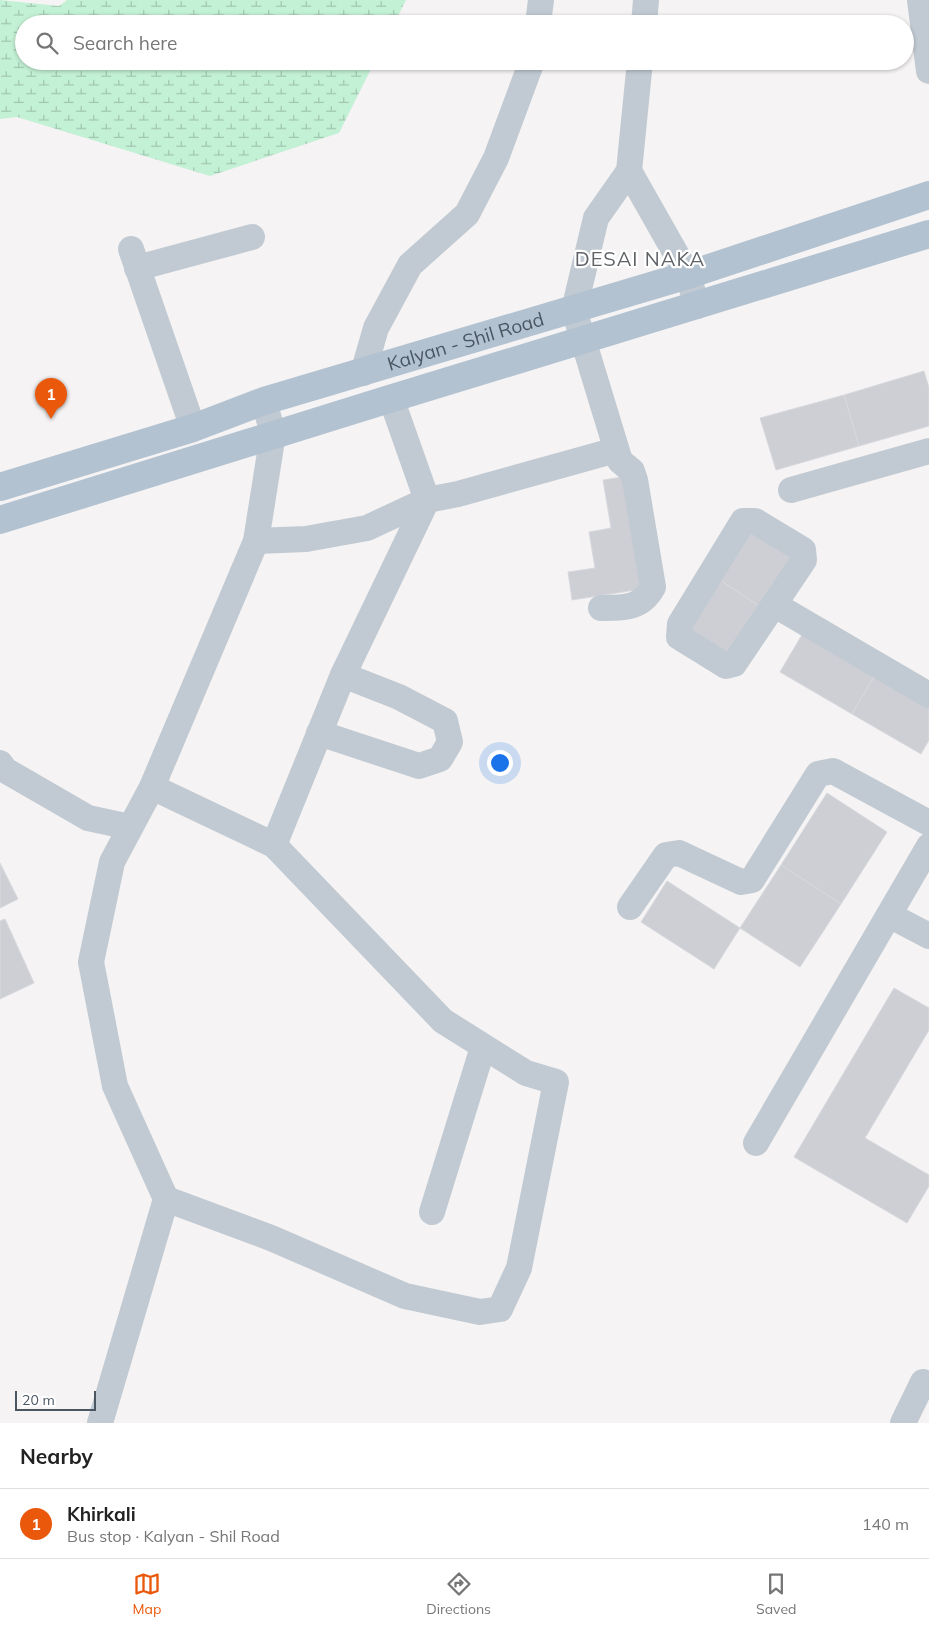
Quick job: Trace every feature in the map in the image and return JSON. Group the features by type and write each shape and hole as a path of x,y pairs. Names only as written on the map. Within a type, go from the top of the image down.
{"main road":[{"name":"Kalyan - Shil Road","path":"0,487 193,428 264,401 688,275 929,195"},
{"name":"Kalyan - Shil Road","path":"0,520 273,434 929,234"}],"street":[{"path":"540,15 542,0"},
{"path":"645,15 646,0"},
{"path":"920,0 929,71"},
{"path":"362,373 376,328 410,264 466,214 496,158 529,70"},
{"path":"601,608 627,608 648,596 653,586 635,480 632,471 620,461 616,450 574,310 596,218 629,171 639,70"},
{"path":"629,171 688,275 697,306"},
{"path":"193,428 134,258 252,237"},
{"path":"274,845 343,675 427,500 391,398"},
{"path":"100,1423 166,1199 115,1086 91,962 112,862 152,787 256,541 273,434 264,401"},
{"path":"256,541 306,539 367,528 427,500 458,494 616,450"},
{"path":"791,490 929,451"},
{"path":"743,521 755,521 802,550 804,560 775,605 734,664 726,666 679,637 680,624 743,521"},
{"path":"775,605 929,696"},
{"path":"319,733 419,766 440,759 450,742 445,722 399,698 343,675"},
{"path":"0,763 5,770 88,818 130,827"},
{"path":"630,907 666,855 680,853 741,882 752,880 818,774 832,771 929,823"},
{"path":"152,787 274,845 443,1022 526,1073 556,1082 519,1268 500,1309 480,1312 405,1296 271,1238 166,1199"},
{"path":"756,1143 929,846"},
{"path":"889,914 929,936"},
{"path":"432,1212 483,1047"},
{"path":"903,1423 923,1382"}],"green space":[{"path":"0,0 59,6 67,0 406,0 398,15 15,15 15,70 370,70 339,133 210,176 17,117 0,119"}],"building":[{"path":"924,371 929,388 929,426 859,446 844,395"},
{"path":"844,395 859,446 776,470 760,418"},
{"path":"629,476 648,588 572,600 568,572 595,568 589,532 611,528 603,480"},
{"path":"751,528 794,556 761,607 718,579"},
{"path":"718,579 761,607 727,659 684,632"},
{"path":"803,633 875,675 852,714 780,672"},
{"path":"875,675 929,706 929,740 921,754 852,714"},
{"path":"827,793 887,832 841,904 781,865"},
{"path":"0,863 18,899 0,908"},
{"path":"781,865 841,904 800,967 740,928"},
{"path":"667,881 740,928 714,969 641,922"},
{"path":"5,919 34,983 0,999 0,921"},
{"path":"894,988 929,1008 929,1030 865,1138 929,1175 929,1186 907,1223 794,1157"}],"place":[{"name":"Khirkali","path":"51,419"}],"district":[{"name":"DESAI NAKA","path":"640,258"}]}
